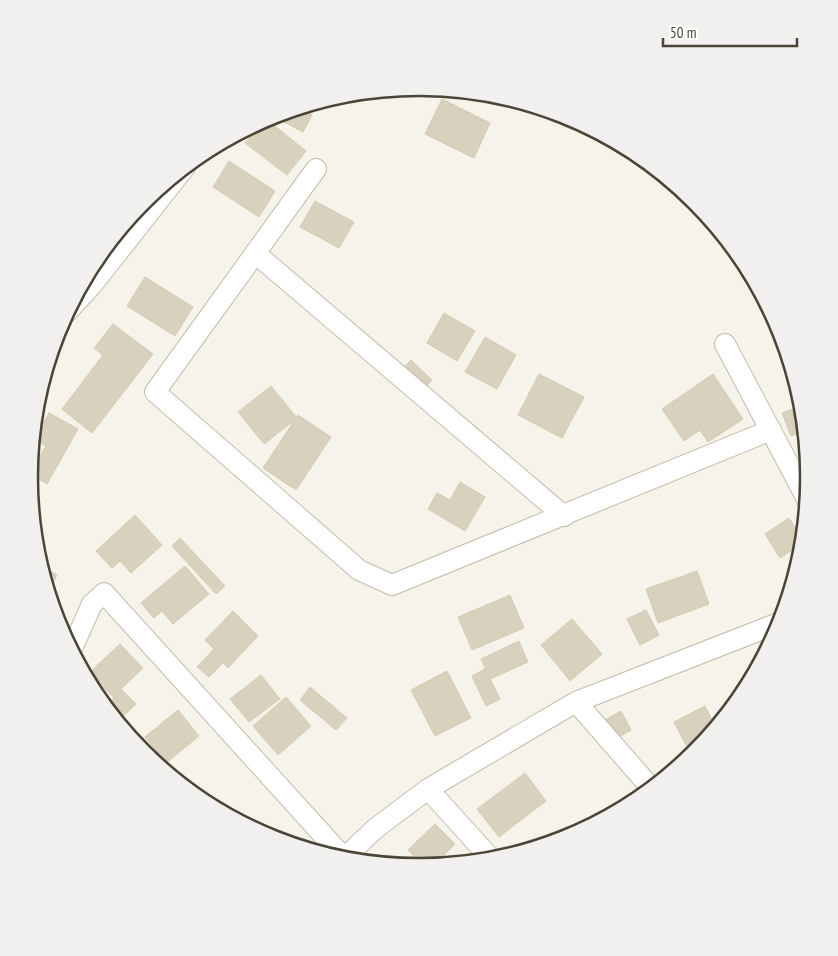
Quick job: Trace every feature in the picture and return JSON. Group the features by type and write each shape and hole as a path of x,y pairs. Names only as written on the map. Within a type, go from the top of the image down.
{"street":[{"path":"316,170 155,392 359,570 392,585 770,430"},
{"path":"87,290 163,194"},
{"path":"255,253 564,516"},
{"path":"725,344 800,486"},
{"path":"75,642 92,604 104,593 335,850"},
{"path":"350,853 376,828 428,789 576,702 770,626"},
{"path":"576,702 647,784"},
{"path":"428,789 487,853"}],"building":[{"path":"442,99 490,123 474,158 425,134"},
{"path":"308,113 312,115 303,132 284,122"},
{"path":"274,126 306,151 287,175 245,143 251,136"},
{"path":"229,161 275,191 259,217 213,187"},
{"path":"315,201 354,222 339,248 300,227"},
{"path":"145,277 193,307 175,336 127,306"},
{"path":"444,313 475,331 457,361 427,343"},
{"path":"113,324 153,354 92,433 62,409 103,355 94,348"},
{"path":"485,337 516,355 497,389 465,372"},
{"path":"411,360 432,380 424,389 402,370"},
{"path":"539,374 584,397 562,438 518,415"},
{"path":"713,374 743,419 708,442 700,430 684,441 662,409"},
{"path":"271,386 297,418 264,444 238,412"},
{"path":"794,409 798,434 791,436 782,413"},
{"path":"49,413 78,429 47,484 38,479 38,460 46,446 39,442 41,426"},
{"path":"298,415 331,437 296,490 263,468"},
{"path":"460,482 485,497 465,531 428,509 437,493 450,500"},
{"path":"135,515 162,545 131,573 120,561 112,568 96,551"},
{"path":"789,518 797,530 793,549 780,558 765,534"},
{"path":"180,538 225,586 216,594 172,546"},
{"path":"185,566 209,594 173,624 162,611 154,618 141,603"},
{"path":"49,571 57,575 52,584"},
{"path":"697,571 709,604 658,623 646,589"},
{"path":"510,595 524,628 472,650 458,617"},
{"path":"646,610 659,635 640,645 627,619"},
{"path":"233,611 258,636 228,668 223,663 209,677 197,667 214,649 205,640"},
{"path":"572,619 602,654 570,681 541,645"},
{"path":"519,641 528,662 490,679 481,659"},
{"path":"120,644 143,668 121,689 136,704 122,717 110,702 114,698 96,680 91,672"},
{"path":"485,669 500,699 486,706 472,676"},
{"path":"447,671 471,718 435,736 411,690"},
{"path":"261,675 280,699 249,722 230,699"},
{"path":"310,687 347,718 336,730 300,700"},
{"path":"286,697 311,726 278,755 253,726"},
{"path":"705,706 713,722 691,746 687,747 674,722"},
{"path":"178,710 199,736 166,763 145,737"},
{"path":"621,711 631,730 615,739 605,720"},
{"path":"525,773 546,801 499,837 477,809"},
{"path":"435,824 455,844 444,855 447,859 416,859 408,850"}]}
